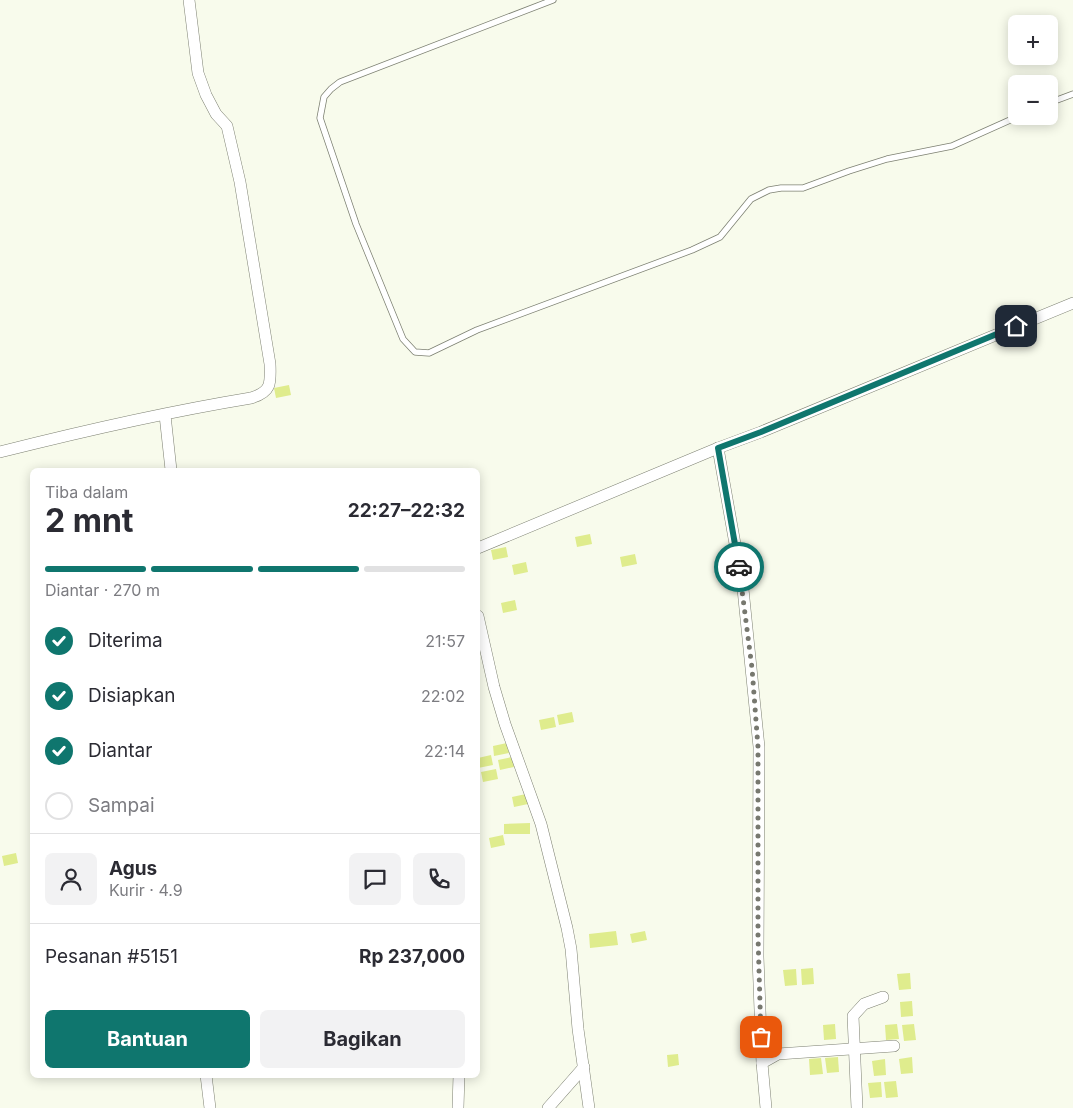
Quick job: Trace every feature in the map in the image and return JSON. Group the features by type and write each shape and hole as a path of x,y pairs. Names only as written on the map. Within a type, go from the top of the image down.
{"street":[{"path":"0,452 86,430 260,396 266,391 270,381 270,364 240,182 227,126 216,114 206,95 198,73 188,0"},
{"path":"480,547 1073,303"},
{"path":"165,415 171,468"},
{"path":"718,448 743,588 758,747 758,950 762,1063 766,1108"},
{"path":"480,625 494,687 505,724 541,824 567,928 589,1108"},
{"path":"857,1108 854,1016 864,1004 883,997"},
{"path":"762,1063 778,1054 894,1046"},
{"path":"548,1108 584,1067"},
{"path":"206,1078 210,1108"},
{"path":"458,1108 459,1078"}],"lane":[{"path":"553,0 340,82 324,97 320,118 356,224 403,339 415,352 429,352 477,330 692,250 720,237 751,199 769,190 802,188 887,159 952,146 1008,121"},
{"path":"1058,100 1073,94"}],"building":[{"path":"289,385 291,395 276,398 274,388"},
{"path":"590,534 592,544 577,547 575,537"},
{"path":"506,547 508,557 493,560 491,550"},
{"path":"635,554 637,564 622,567 620,557"},
{"path":"526,562 528,572 514,575 512,565"},
{"path":"515,600 517,610 503,613 501,603"},
{"path":"572,712 574,722 559,725 557,715"},
{"path":"554,717 556,727 541,730 539,720"},
{"path":"507,743 509,753 494,756 493,746"},
{"path":"491,755 493,765 480,768 480,758"},
{"path":"512,757 514,767 500,770 498,760"},
{"path":"496,769 498,779 483,782 481,772"},
{"path":"526,794 528,804 514,807 512,797"},
{"path":"530,823 530,834 504,834 504,824"},
{"path":"503,835 505,845 491,848 489,838"},
{"path":"16,853 18,863 4,866 2,856"},
{"path":"616,931 618,945 590,948 589,934"},
{"path":"645,931 647,940 632,943 630,934"},
{"path":"813,968 814,984 802,985 801,969"},
{"path":"796,969 797,985 785,986 783,970"},
{"path":"910,973 911,989 899,990 897,974"},
{"path":"912,1001 913,1016 901,1017 900,1002"},
{"path":"835,1024 836,1039 824,1040 823,1025"},
{"path":"897,1024 899,1039 886,1040 885,1025"},
{"path":"914,1024 916,1040 904,1041 902,1025"},
{"path":"678,1054 679,1065 668,1067 667,1055"},
{"path":"838,1057 839,1072 827,1073 825,1058"},
{"path":"912,1057 913,1073 901,1074 899,1059"},
{"path":"821,1058 823,1074 810,1075 809,1059"},
{"path":"885,1059 886,1075 874,1076 872,1061"},
{"path":"896,1081 898,1097 886,1098 884,1082"},
{"path":"881,1082 882,1097 870,1098 868,1083"}],"way so far":[{"path":"739,567 752,668 758,747 758,957 761,1037"}],"route":[{"path":"739,567 718,448 1016,326"}]}
